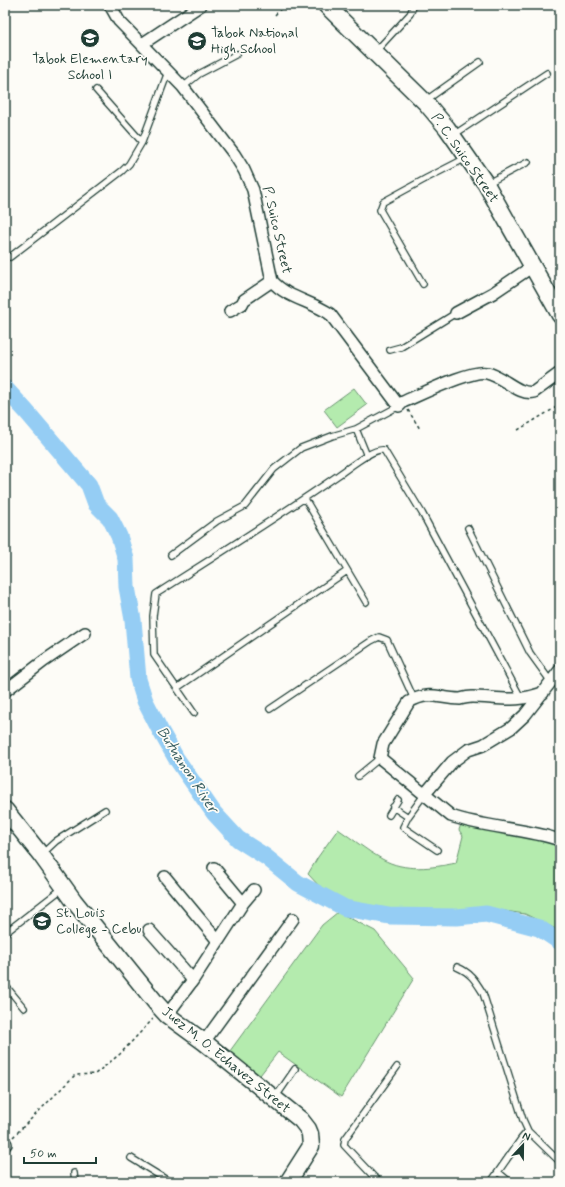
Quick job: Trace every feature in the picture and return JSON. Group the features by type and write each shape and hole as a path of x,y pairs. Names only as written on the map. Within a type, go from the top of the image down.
{"street":[{"name":"P. Suico Street","path":"111,5 119,21 183,87 234,154 254,190 272,281 283,291 321,308 330,314 401,404"},
{"path":"142,44 201,5"},
{"name":"P. C. Suico Street","path":"326,5 424,102 453,137 486,184 560,316"},
{"path":"456,313 493,293 533,266"},
{"path":"230,311 242,304 244,300 272,281"},
{"path":"401,404 438,387 476,373 487,373 508,382 524,393 530,393 534,392 560,373"},
{"path":"5,691 44,661 85,633"},
{"path":"424,795 452,762 468,750 483,745 511,728 525,715 560,670"},
{"path":"543,693 509,700 471,697 461,699 430,694 414,699 409,702 383,744 380,758 450,816 462,820 518,830 560,840"},
{"name":"Juez M. O. Echavez Street","path":"5,810 41,855 64,888 164,1012 204,1042 304,1123 312,1139 311,1146 288,1182"},
{"path":"214,868 243,903"},
{"path":"165,877 218,942"},
{"path":"164,1012 193,980 243,903 254,890"},
{"path":"204,1042 293,919"},
{"path":"149,930 193,980"}],"lane":[{"path":"374,52 410,14 414,5"},
{"path":"183,87 199,74 237,54"},
{"path":"424,102 480,62"},
{"path":"10,257 122,171 129,164 142,142 168,72"},
{"path":"453,137 458,132 547,72"},
{"path":"96,90 142,142"},
{"path":"423,284 380,210 383,202 467,157"},
{"path":"486,184 528,162"},
{"path":"390,350 401,347 456,313"},
{"path":"171,555 217,521 245,506 274,469 301,448 332,436 356,429 401,404"},
{"path":"356,429 367,456"},
{"path":"194,713 154,655 152,616 156,594 305,499 378,450 384,450 422,513 521,698"},
{"path":"305,499 366,602"},
{"path":"468,528 530,653 551,682"},
{"path":"177,688 347,571"},
{"path":"270,709 379,637 387,640 414,699"},
{"path":"358,776 380,758"},
{"path":"424,795 408,817 403,828 437,850"},
{"path":"389,815 398,800"},
{"path":"393,807 408,817"},
{"path":"41,855 56,841 105,810"},
{"path":"5,933 64,888"},
{"path":"456,967 467,972 476,980 483,993 523,1120 528,1131 560,1162"},
{"path":"5,984 24,1008"},
{"path":"381,1182 374,1177 344,1145 345,1139 397,1067"},
{"path":"275,1099 295,1070"},
{"path":"491,1182 528,1131"},
{"path":"131,1158 170,1182"},
{"path":"498,1172 510,1182"},
{"path":"74,1174 75,1182"},
{"path":"369,1182 374,1177"}],"path":[{"path":"275,15 284,5"},
{"path":"401,404 420,429"},
{"path":"518,430 560,405"},
{"path":"5,1144 74,1075 95,1074 120,1054 164,1012"}],"green space":[{"path":"354,388 367,405 337,427 324,410"},
{"path":"461,824 516,834 560,845 560,931 525,914 484,908 453,913 410,913 363,908 348,904 320,887 308,874 338,829 376,856 400,866 419,868 456,863 463,836 459,830"},
{"path":"338,912 375,931 414,978 341,1097 278,1052 257,1079 227,1055 322,925"}],"waterway":[{"name":"Butuanon River","path":"5,388 89,485 96,504 110,518 119,536 126,559 127,587 133,620 138,679 145,701 176,758 214,813 238,839 266,857 298,883 345,908 389,916 457,917 486,914 539,928 560,942"}],"place":[{"name":"Tabok Elementary School I","path":"90,38"},
{"name":"Tabok National High School","path":"197,41"},
{"name":"St. Louis College - Cebu","path":"42,921"}]}
